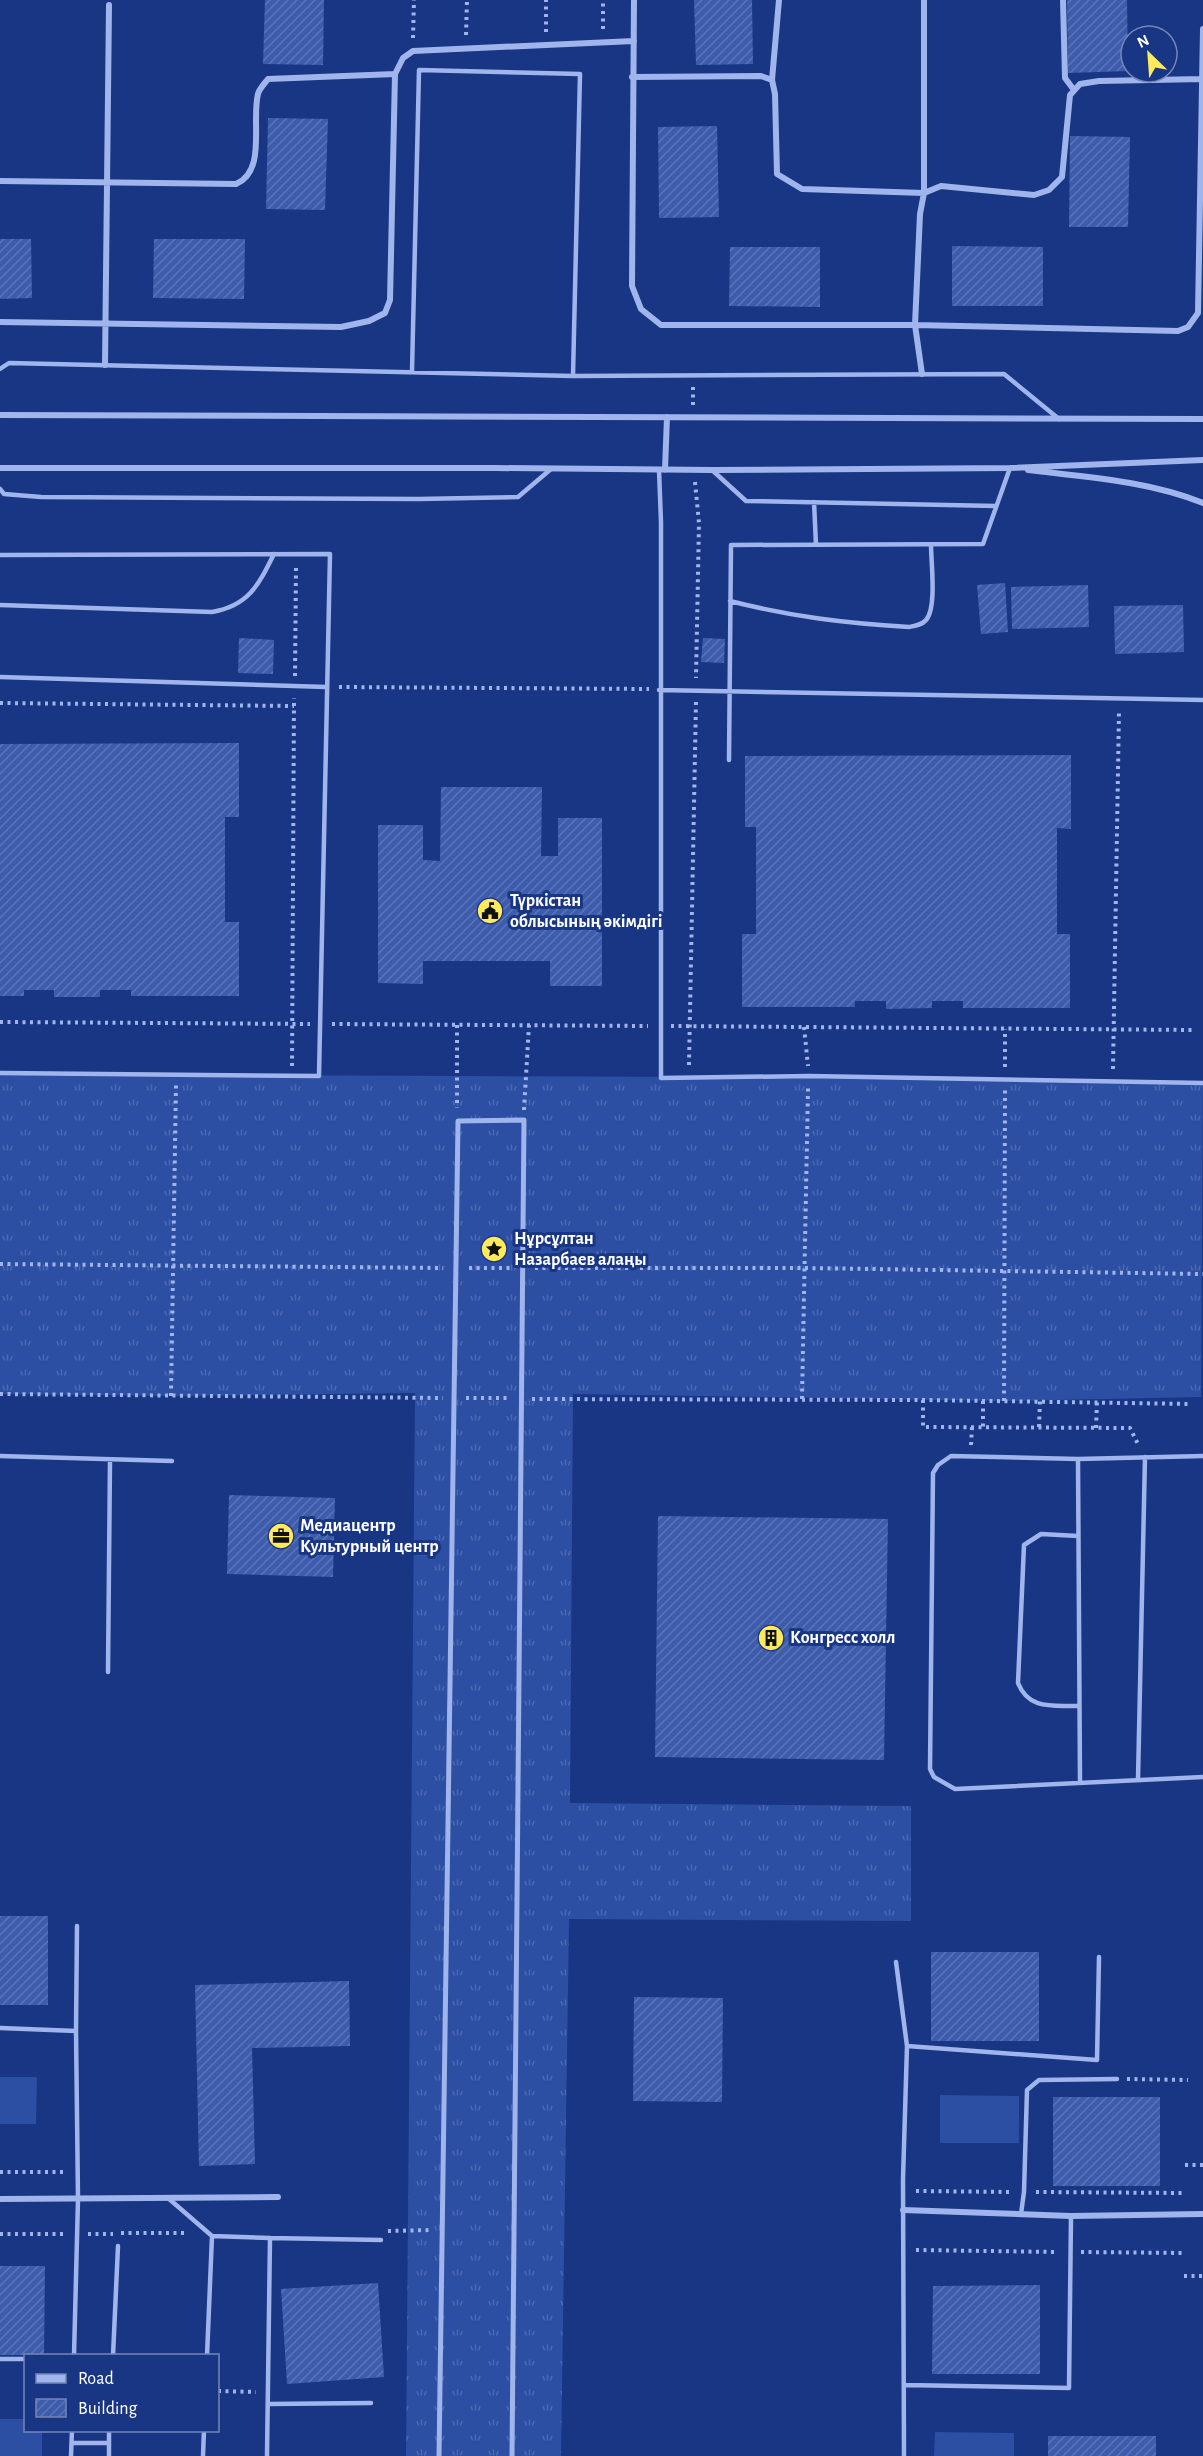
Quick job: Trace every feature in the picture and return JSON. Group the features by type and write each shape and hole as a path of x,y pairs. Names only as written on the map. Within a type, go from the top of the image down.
{"street":[{"path":"634,0 632,285 641,309 661,325 915,325 1178,331 1188,327 1198,313 1203,29"},
{"path":"779,0 772,80 775,94 777,174 802,189 924,194 940,186 1034,195 1049,190 1062,177 1070,95 1080,84 1099,81 1203,79"},
{"path":"922,374 915,325 920,214 924,194 924,0"},
{"path":"1063,0 1065,78 1074,90"},
{"path":"105,365 109,5"},
{"path":"0,322 341,327 369,321 385,313 390,300 395,74 403,58 413,51 634,41"},
{"path":"0,182 237,184 246,180 254,168 258,92 268,79 395,74"},
{"path":"632,77 761,75 772,80"},
{"path":"0,415 1203,419"},
{"path":"662,470 667,417"},
{"path":"0,468 712,470 1010,468 1203,460"},
{"path":"1010,468 1174,491 1203,503"},
{"path":"439,2456 458,1121 524,1120 512,2456"},
{"path":"0,2199 278,2197"},
{"path":"903,2210 1071,2216 1203,2214"}],"lane":[{"path":"412,372 419,70 568,73 580,74 573,376"},
{"path":"0,369 9,363 573,376 1004,374 1059,419"},
{"path":"729,760 730,545 983,544 1010,468"},
{"path":"0,489 3,494 41,497 419,499 518,497 551,469"},
{"path":"662,470 659,690 661,1078 809,1076 1203,1083"},
{"path":"712,470 746,501 996,506"},
{"path":"814,502 816,545"},
{"path":"730,601 830,622 909,627 917,625 925,622 932,609 931,545"},
{"path":"0,605 212,612 228,609 247,598 261,580 274,554"},
{"path":"0,555 330,554 319,1076 0,1073"},
{"path":"0,677 326,687"},
{"path":"659,690 1203,700"},
{"path":"1203,1456 1078,1459 970,1455 951,1456 938,1465 933,1473 930,1769 934,1777 955,1789 1138,1779 1203,1778"},
{"path":"0,1456 172,1461"},
{"path":"1138,1779 1145,1457"},
{"path":"1078,1459 1080,1782"},
{"path":"108,1672 110,1460"},
{"path":"1078,1536 1041,1534 1024,1545 1018,1683 1028,1699 1038,1706 1079,1706"},
{"path":"74,2354 78,2199 77,1926"},
{"path":"907,2046 1097,2060 1099,1958"},
{"path":"896,1962 907,2046 903,2191 904,2456"},
{"path":"0,2028 76,2031"},
{"path":"1021,2214 1024,2192 1027,2090 1039,2080 1117,2079"},
{"path":"168,2198 212,2236 381,2240"},
{"path":"905,2385 1069,2388 1071,2216"},
{"path":"207,2354 212,2236"},
{"path":"267,2456 270,2238"},
{"path":"113,2354 118,2246"},
{"path":"0,2359 24,2359"},
{"path":"268,2404 370,2403"},
{"path":"71,2456 72,2432"},
{"path":"109,2432 109,2456"},
{"path":"203,2456 204,2432"},
{"path":"72,2443 109,2443"}],"path":[{"path":"413,51 414,0"},
{"path":"466,48 467,0"},
{"path":"546,0 546,45"},
{"path":"602,42 603,0"},
{"path":"688,1078 699,523 694,470"},
{"path":"292,1076 296,553"},
{"path":"326,687 659,690"},
{"path":"1112,1082 1119,698"},
{"path":"0,703 294,706"},
{"path":"0,1022 1195,1030"},
{"path":"457,1025 458,1121"},
{"path":"524,1120 529,1025"},
{"path":"802,1399 809,1076 804,1027"},
{"path":"1004,1401 1005,1029"},
{"path":"171,1396 176,1074"},
{"path":"0,1264 804,1268 1203,1274"},
{"path":"0,1394 1191,1404"},
{"path":"923,1400 923,1427 1130,1428 1145,1457"},
{"path":"983,1401 983,1427"},
{"path":"1039,1427 1040,1401"},
{"path":"1096,1428 1097,1402"},
{"path":"970,1455 972,1427"},
{"path":"1117,2079 1188,2080"},
{"path":"1185,2165 1203,2165"},
{"path":"0,2172 78,2172"},
{"path":"903,2191 1184,2193"},
{"path":"903,2250 1184,2253"},
{"path":"1184,2276 1203,2276"},
{"path":"219,2391 268,2392"}],"green space":[{"path":"0,1073 1203,1081 1201,1397 1004,1401 573,1394 570,1803 911,1806 911,1921 569,1919 561,2456 406,2456 415,1393 171,1396 0,1394"},
{"path":"0,2077 37,2077 36,2124 0,2124"},
{"path":"940,2095 1019,2096 1019,2143 940,2143"},
{"path":"0,2419 24,2419 24,2432 42,2432 42,2456 0,2456"},
{"path":"935,2432 1014,2433 1014,2456 934,2456"}],"building":[{"path":"265,0 324,0 323,65 263,64"},
{"path":"694,0 752,0 753,64 696,65"},
{"path":"1067,0 1127,0 1127,24 1119,24 1119,71 1068,73"},
{"path":"268,118 328,119 325,210 266,209"},
{"path":"717,126 719,217 659,218 658,127"},
{"path":"1070,136 1130,137 1128,227 1069,227"},
{"path":"0,239 31,239 32,298 0,299"},
{"path":"154,239 245,239 244,299 153,298"},
{"path":"952,246 1043,247 1043,306 952,306"},
{"path":"730,247 820,247 820,307 729,306"},
{"path":"1005,583 1008,632 981,634 977,585"},
{"path":"1088,585 1089,627 1012,629 1011,587"},
{"path":"1183,605 1184,652 1115,654 1114,606"},
{"path":"239,638 274,640 273,674 238,673"},
{"path":"703,638 725,639 724,663 701,662"},
{"path":"239,743 239,817 225,817 225,922 239,922 239,996 131,996 131,990 100,990 100,997 54,997 54,990 24,990 24,996 0,996 0,744"},
{"path":"1071,755 1071,829 1057,828 1057,934 1070,934 1070,1008 963,1008 963,1001 932,1001 932,1008 886,1009 886,1001 855,1001 855,1007 742,1007 742,934 756,934 756,827 745,827 745,756"},
{"name":"Түркістан облысының әкімдігі","path":"441,787 542,787 541,856 558,856 558,818 602,818 602,986 550,986 550,961 423,961 423,984 378,983 378,825 423,825 423,860 440,861"},
{"name":"Медиацентр Культурный центр","path":"229,1495 335,1498 333,1577 227,1574"},
{"name":"Конгресс холл","path":"658,1516 888,1519 884,1760 655,1757"},
{"path":"0,1916 48,1916 48,2005 0,2005"},
{"path":"931,1952 1039,1952 1039,2041 931,2041"},
{"path":"349,1981 350,2046 252,2048 255,2164 199,2166 195,1985"},
{"path":"634,1997 723,1998 722,2102 633,2101"},
{"path":"1053,2097 1160,2097 1160,2186 1053,2186"},
{"path":"0,2266 45,2266 44,2354 0,2355"},
{"path":"378,2283 384,2377 287,2384 281,2289"},
{"path":"1040,2285 1040,2374 932,2374 933,2286"},
{"path":"1048,2436 1156,2436 1156,2456 1048,2456"}],"place":[{"name":"Түркістан облысының әкімдігі","path":"490,911"},
{"name":"Нұрсұлтан Назарбаев алаңы","path":"494,1249"},
{"name":"Медиацентр Культурный центр","path":"281,1536"},
{"name":"Конгресс холл","path":"771,1638"}]}
